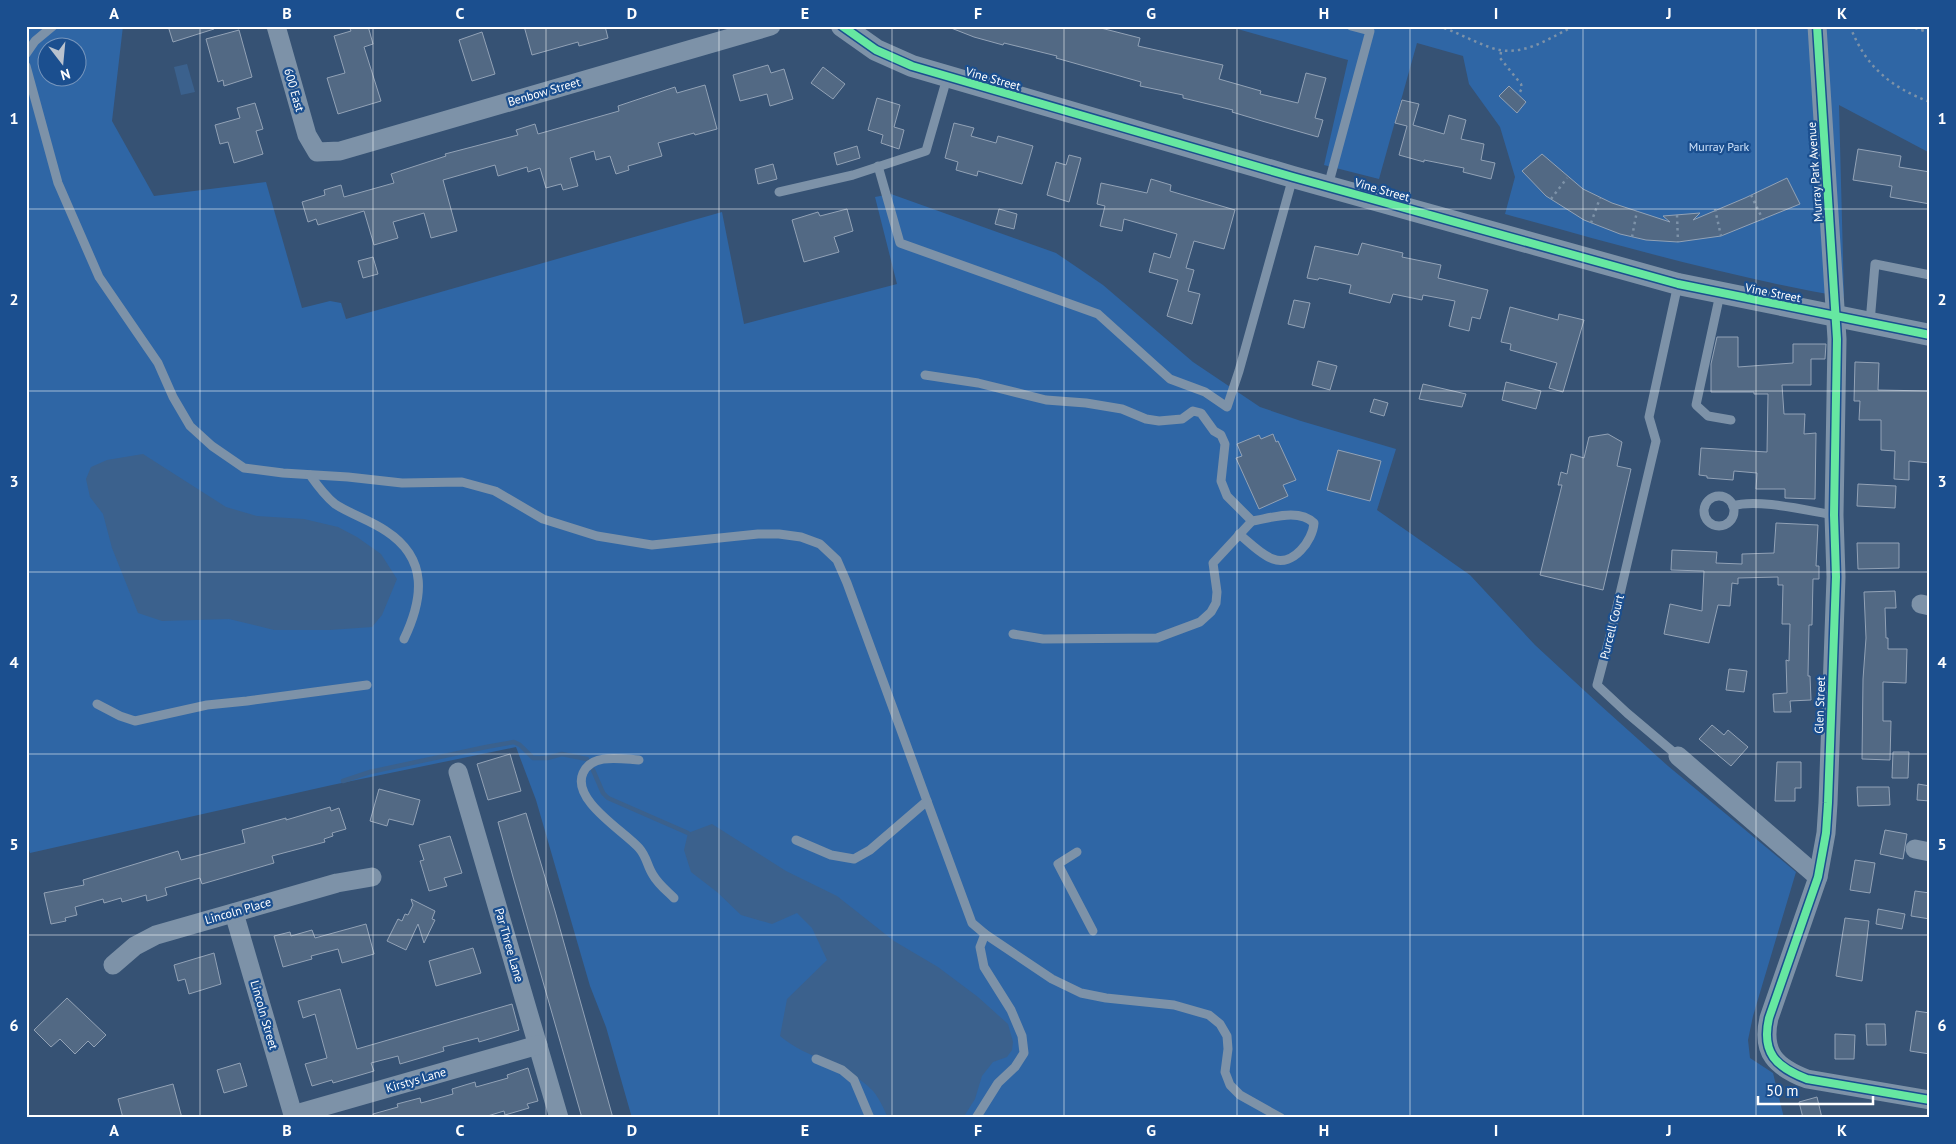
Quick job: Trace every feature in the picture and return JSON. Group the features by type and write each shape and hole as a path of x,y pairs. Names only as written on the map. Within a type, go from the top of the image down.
{"street":[{"name":"600 East","path":"276,26 307,135 317,152"},
{"name":"Benbow Street","path":"317,152 329,153 340,151 771,26"},
{"name":"Vine Street","path":"842,26 876,50 895,60 947,78 1294,177 1678,284 1930,335"},
{"name":"Murray Park Avenue","path":"1817,26 1835,316"},
{"name":"Glen Street","path":"1835,316 1837,339 1834,515 1836,577 1826,833 1818,877 1767,1029 1766,1040 1768,1049 1774,1058 1794,1074 1807,1080 1930,1100"},
{"name":"Purcell Court","path":"1678,756 1818,877"},
{"name":"Par Three Lane","path":"458,772 559,1118"},
{"name":"Lincoln Place","path":"113,965 145,940 337,883 372,877"},
{"name":"Lincoln Street","path":"234,913 294,1116"},
{"name":"Kirstys Lane","path":"294,1116 538,1045"}],"lane":[{"path":"26,54 35,41 53,26"},
{"path":"1328,186 1370,31 1351,26"},
{"path":"26,66 58,183 99,277 158,363 173,397 190,426 212,446 244,468 402,484 462,482 495,491 543,518 597,536 652,545 758,534 794,536 820,544 837,560 844,576 972,923 985,934 1052,979 1081,993 1106,998 1174,1004 1209,1014 1220,1024 1227,1036 1228,1049 1225,1072 1230,1085 1240,1095 1281,1118"},
{"path":"778,192 853,174 926,151 947,78"},
{"path":"878,166 900,243 1098,314 1170,379 1205,392 1226,407 1239,371 1294,177"},
{"path":"1870,322 1875,264 1930,275"},
{"name":"Purcell Court","path":"1678,284 1649,417 1656,441 1597,685 1678,756"},
{"path":"1720,294 1696,405 1708,416 1731,420"},
{"path":"925,375 978,383 1046,400 1086,403 1122,409 1146,419 1159,421 1182,419 1193,411 1201,413 1214,431 1221,435 1225,444 1221,482 1227,496 1252,521"},
{"path":"310,475 335,504 386,531 403,544 414,561 418,576 418,597 414,616 404,639"},
{"path":"1733,506 1761,503 1834,515"},
{"path":"1013,634 1043,639 1157,638 1200,622 1212,612 1216,603 1217,592 1212,563 1239,534 1252,521 1298,514 1309,518 1314,523 1313,532 1300,551 1285,560 1274,560 1239,534"},
{"path":"97,704 120,716 135,721 207,704 247,701 367,685"},
{"path":"639,760 600,759 586,768 582,776 583,792 596,809 639,847 647,859 652,875 674,898"},
{"path":"796,840 831,855 854,859 870,850 928,801"},
{"path":"1078,852 1058,864 1093,931"},
{"path":"976,1118 998,1084 1015,1067 1024,1053 1022,1036 1011,1010 984,967 980,947 985,934"},
{"path":"816,1059 842,1070 854,1080 870,1118"},
{"path":"861,1118 862,1100"}],"path":[{"path":"1438,26 1501,51 1521,51 1530,48 1574,26"},
{"path":"1850,26 1858,46 1873,67 1889,80 1930,102"},
{"path":"1909,26 1930,32"},
{"path":"1920,30 1930,28"},
{"path":"1501,51 1500,58 1521,84 1520,92"},
{"path":"1551,199 1567,178"},
{"path":"1751,195 1762,220"},
{"path":"1591,223 1600,198"},
{"path":"1715,209 1721,236"},
{"path":"1632,237 1637,211"},
{"path":"1676,214 1678,242"}],"green space":[{"path":"26,26 123,26 112,121 154,196 266,182 302,308 330,301 341,303 346,319 722,212 744,324 897,284 875,197 891,194 1056,253 1103,285 1193,362 1260,407 1396,449 1377,510 1470,575 1535,645 1600,705 1668,766 1796,872 1753,1016 1748,1040 1750,1058 1773,1073 1784,1118 632,1118 606,1027 590,986 536,800 516,747 332,785 30,853 26,841"},
{"name":"Murray Park","path":"1227,26 1930,26 1930,153 1839,105 1844,297 1716,270 1631,249 1505,214 1515,177 1500,127 1469,84 1463,56 1417,43 1379,179 1324,165 1348,60"}],"shaded area":[{"path":"187,64 195,92 181,95 174,67"},
{"path":"143,454 226,507 257,516 304,519 338,527 357,537 381,554 397,579 382,615 372,627 330,630 274,630 229,619 162,621 138,613 112,548 103,514 90,497 86,479 91,467 107,460"},
{"path":"712,824 786,871 837,896 894,941 938,967 978,997 1008,1024 1013,1042 1012,1050 1007,1057 993,1062 982,1076 975,1099 963,1118 888,1118 873,1091 862,1081 839,1067 802,1051 780,1036 787,999 827,960 812,928 797,913 772,924 741,915 717,892 691,872 684,850 688,833"}],"building":[{"path":"168,26 214,26 214,29 173,42"},
{"path":"349,26 368,26 373,44 364,47 381,101 338,114 327,78 345,73 334,36 351,31"},
{"path":"524,26 605,26 608,38 579,46 578,42 532,55"},
{"path":"951,26 1093,26 1140,38 1138,46 1223,65 1219,79 1261,91 1260,94 1298,103 1306,73 1326,78 1315,118 1323,120 1318,137 1232,112 1233,110 1183,98 1183,95 1140,86 1141,82 1056,58 1057,56 974,37 951,28"},
{"path":"239,30 252,77 224,86 223,80 218,82 206,39"},
{"path":"482,32 495,74 472,81 459,40"},
{"path":"768,65 771,73 784,69 793,99 770,106 767,94 740,101 733,75"},
{"path":"823,67 845,84 833,99 811,83"},
{"path":"705,85 717,129 658,143 662,156 628,166 629,170 616,174 610,156 596,160 594,151 570,158 578,186 563,190 561,184 546,188 540,168 528,172 527,167 498,176 495,165 443,180 457,231 431,238 424,213 393,222 398,238 374,245 364,211 318,225 316,219 308,222 302,202 325,195 324,190 341,185 344,197 394,183 391,174 446,156 445,154 518,135 516,130 535,124 538,134 619,111 618,106 675,87 677,93"},
{"path":"1509,86 1526,102 1517,113 1499,96"},
{"path":"877,98 900,105 894,127 904,130 899,149 881,143 883,135 868,130"},
{"path":"1402,100 1419,104 1413,125 1444,134 1449,115 1466,120 1461,139 1484,144 1481,160 1495,163 1491,179 1463,172 1464,168 1424,160 1424,162 1399,155 1407,126 1395,123"},
{"path":"255,103 263,129 256,131 263,154 234,163 228,142 220,144 215,125 240,118 237,108"},
{"path":"954,123 974,128 971,136 996,143 998,136 1033,146 1022,184 978,171 977,176 956,170 958,162 945,158"},
{"path":"857,146 860,158 837,165 834,153"},
{"path":"1858,149 1901,156 1899,167 1930,172 1930,204 1890,197 1892,186 1853,180"},
{"path":"1542,154 1583,189 1612,203 1670,222 1663,216 1700,213 1693,220 1787,178 1800,204 1721,236 1678,242 1646,240 1620,234 1584,220 1546,196 1522,171"},
{"path":"1069,155 1081,158 1069,202 1047,195 1056,162 1066,165"},
{"path":"773,164 777,179 758,184 755,169"},
{"path":"1151,179 1171,185 1170,191 1235,210 1224,249 1194,241 1186,268 1194,270 1188,291 1200,294 1192,324 1167,316 1178,280 1149,272 1154,253 1170,258 1177,234 1124,219 1122,231 1100,226 1105,206 1097,204 1101,183 1147,193"},
{"path":"847,209 853,231 834,237 839,252 804,262 792,220 818,212 820,216"},
{"path":"999,209 1017,214 1014,229 995,224"},
{"path":"1362,243 1403,253 1402,257 1441,265 1438,278 1488,290 1480,319 1472,317 1469,331 1449,326 1455,301 1423,295 1422,300 1393,294 1390,303 1349,293 1351,285 1319,278 1318,280 1307,278 1315,246 1358,255"},
{"path":"373,257 378,274 363,278 358,261"},
{"path":"1294,300 1310,303 1304,328 1288,324"},
{"path":"1510,307 1558,320 1559,314 1584,320 1563,392 1549,388 1557,363 1510,350 1511,344 1501,342"},
{"path":"1717,337 1738,337 1738,367 1793,363 1793,344 1826,344 1825,359 1811,359 1811,385 1782,385 1784,414 1805,414 1804,434 1816,433 1815,499 1785,498 1785,489 1756,489 1757,473 1734,471 1733,480 1707,478 1707,476 1699,475 1701,448 1767,452 1768,394 1754,394 1754,392 1711,392 1711,364"},
{"path":"1318,361 1337,366 1330,390 1312,385"},
{"path":"1855,362 1879,363 1878,390 1930,391 1930,463 1909,461 1909,480 1894,479 1895,451 1881,450 1881,420 1859,420 1860,401 1854,401"},
{"path":"1506,382 1541,391 1536,409 1502,400"},
{"path":"1423,384 1466,394 1462,407 1419,399"},
{"path":"1374,399 1388,403 1384,416 1370,412"},
{"path":"1273,434 1296,480 1283,485 1288,496 1259,509 1236,458 1242,456 1237,444 1259,435 1261,439"},
{"path":"1608,434 1622,442 1617,466 1631,469 1603,590 1540,575 1562,485 1558,485 1561,472 1567,474 1571,454 1584,458 1589,437"},
{"path":"1338,450 1381,461 1370,501 1327,490"},
{"path":"1858,484 1896,486 1895,508 1857,506"},
{"path":"1776,523 1818,525 1816,566 1819,566 1819,579 1813,579 1812,625 1809,625 1808,676 1810,676 1811,700 1790,701 1791,712 1774,712 1773,694 1787,693 1786,660 1789,661 1790,624 1782,624 1783,585 1778,585 1778,577 1738,578 1738,584 1732,583 1730,606 1718,605 1709,643 1664,634 1670,604 1702,611 1704,571 1671,570 1672,550 1717,552 1716,563 1742,564 1742,554 1774,553"},
{"path":"1857,543 1899,543 1899,568 1858,569"},
{"path":"1895,591 1896,608 1885,608 1886,638 1888,638 1888,649 1907,649 1906,683 1883,682 1883,721 1891,721 1890,760 1862,759 1863,679 1866,638 1864,592"},
{"path":"1729,669 1747,671 1744,692 1726,690"},
{"path":"1712,725 1724,735 1728,730 1748,747 1731,766 1699,739"},
{"path":"1893,752 1909,752 1908,778 1892,778"},
{"path":"510,754 521,791 488,800 477,764"},
{"path":"1777,762 1801,762 1801,788 1795,788 1795,801 1775,801"},
{"path":"1918,784 1930,786 1930,801 1917,800"},
{"path":"1857,787 1889,787 1890,805 1858,806"},
{"path":"379,789 420,800 413,825 389,819 387,826 370,821"},
{"path":"330,807 331,811 339,808 346,829 332,833 333,836 324,839 325,842 272,856 274,863 202,884 200,878 165,888 167,895 147,901 146,895 122,902 121,898 104,903 103,899 75,907 77,915 65,918 66,921 51,924 44,893 84,885 83,880 178,851 181,860 245,843 242,830"},
{"path":"526,813 613,1118 582,1118 513,877 498,822"},
{"path":"1885,830 1907,834 1903,859 1880,854"},
{"path":"450,836 462,873 444,878 447,886 429,891 420,861 424,860 419,845"},
{"path":"1855,860 1875,863 1870,893 1850,890"},
{"path":"1915,891 1930,893 1930,919 1911,916"},
{"path":"411,899 435,911 432,919 435,920 424,943 418,924 406,950 387,941 398,919 402,921 405,914 408,915 413,905"},
{"path":"1878,909 1905,914 1902,929 1876,924"},
{"path":"1845,918 1869,921 1862,981 1836,976"},
{"path":"366,924 374,954 342,963 338,949 311,956 312,959 283,967 274,936 290,932 291,936 312,930 315,938"},
{"path":"473,948 481,973 436,986 429,961"},
{"path":"214,953 221,984 189,994 185,979 178,981 174,965"},
{"path":"340,989 357,1049 512,1004 519,1030 479,1042 478,1038 443,1047 444,1051 400,1064 398,1056 371,1063 374,1071 333,1083 332,1080 312,1086 305,1064 327,1058 315,1014 303,1018 298,1001"},
{"path":"67,998 106,1035 94,1047 88,1041 75,1054 60,1039 51,1047 34,1030"},
{"path":"1916,1011 1930,1013 1930,1054 1910,1051"},
{"path":"1866,1024 1885,1024 1886,1045 1867,1045"},
{"path":"1835,1034 1855,1035 1854,1059 1835,1059"},
{"path":"240,1063 247,1086 224,1093 217,1070"},
{"path":"528,1068 538,1101 527,1104 529,1108 505,1115 504,1111 481,1118 374,1118 373,1114 398,1107 397,1104 420,1098 421,1103 453,1094 452,1089 475,1082 476,1087 508,1078 507,1075"},
{"path":"173,1084 182,1118 123,1118 118,1099"},
{"path":"1817,1097 1822,1118 1803,1118 1799,1102"}],"waterway":[{"path":"343,781 370,772 514,742 520,745 533,758 547,758 562,754 587,759"},
{"path":"593,770 603,793 608,798 688,833"}],"cycle path":[{"path":"842,26 876,50 912,66 1293,177 1678,284 1930,335"},
{"path":"1817,26 1837,339 1834,515 1836,577 1828,803 1826,833 1818,877 1769,1018 1767,1041 1769,1050 1779,1064 1807,1079 1930,1100"}]}
